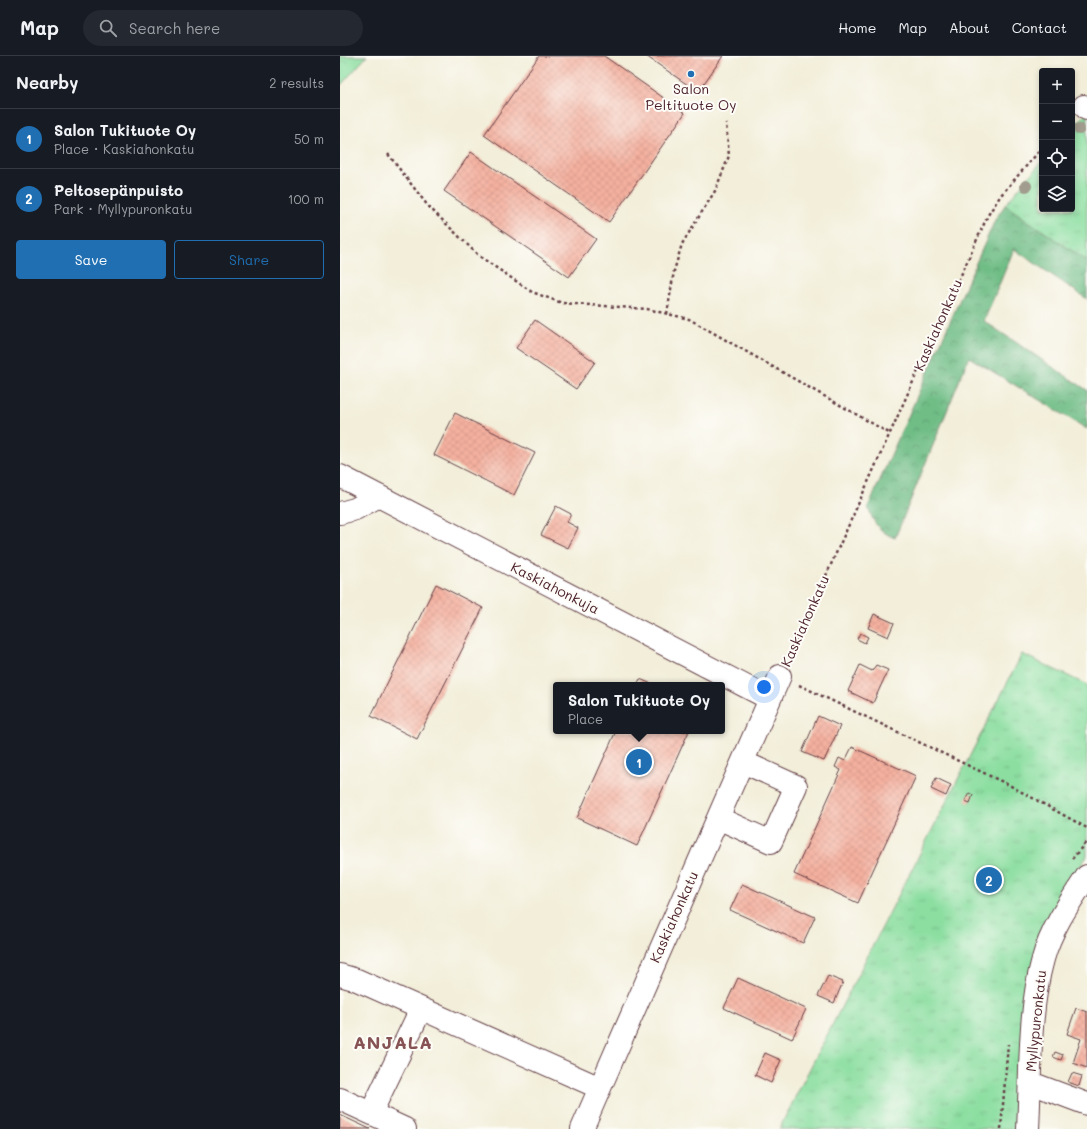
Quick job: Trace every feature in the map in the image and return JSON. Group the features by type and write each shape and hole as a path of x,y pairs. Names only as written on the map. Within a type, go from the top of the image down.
{"street":[{"name":"Kaskiahonkuja","path":"340,476 770,699"},
{"path":"340,513 355,509 379,496"},
{"name":"Kaskiahonkatu","path":"582,1129 780,676"},
{"path":"718,818 771,842 796,786 743,762"},
{"name":"Myllypuronkatu","path":"1028,1129 1034,1012 1043,959 1058,923 1087,876"},
{"path":"340,975 357,980 600,1088"},
{"path":"371,1114 421,1009"},
{"path":"1031,1083 1087,1104"},
{"path":"340,1099 405,1129"}],"path":[{"path":"667,314 674,271 682,244 715,190 729,156 726,124"},
{"name":"Kaskiahonkatu","path":"780,676 988,216 1001,195 1039,151"},
{"path":"388,154 428,206 479,256 532,292 562,303 647,309 689,319 889,434"},
{"path":"780,676 1009,785 1087,828"}],"green space":[{"path":"340,56 367,56 340,86"},
{"path":"1087,112 1087,261 1005,205 1039,165 1039,212 1075,212 1075,125"},
{"path":"1005,205 1087,261 1087,299 1014,249 984,321 1087,390 1087,429 969,357 895,538 889,536 877,526 868,507 995,220"},
{"path":"1022,654 1087,685 1087,856 1056,904 1039,940 1018,1129 779,1129"}],"building":[{"path":"539,56 604,56 685,113 609,222 484,135"},
{"name":"Salon Peltituote Oy","path":"646,56 723,56 698,92"},
{"path":"471,152 596,239 569,277 444,191"},
{"path":"535,320 595,362 576,389 516,348"},
{"path":"455,413 535,453 514,495 434,455"},
{"path":"556,506 571,514 567,522 578,528 568,548 541,535"},
{"path":"436,584 483,608 417,739 371,716"},
{"path":"874,614 894,623 888,637 868,628"},
{"path":"860,633 868,637 865,643 857,639"},
{"path":"860,665 872,671 876,665 888,670 873,703 848,691"},
{"path":"640,679 647,682 638,682"},
{"path":"818,716 840,726 824,761 802,752"},
{"path":"615,734 688,734 637,846 577,818"},
{"path":"852,747 916,776 858,903 794,874 841,770 835,767 839,758 845,761"},
{"path":"936,778 951,785 946,796 931,789"},
{"path":"969,793 973,795 970,803 965,801"},
{"path":"742,884 815,917 803,943 730,910"},
{"path":"828,976 843,982 834,1003 818,996"},
{"path":"738,978 806,1009 792,1039 724,1008"},
{"path":"1076,1008 1087,1012 1087,1068 1073,1063 1081,1039 1067,1034"},
{"path":"1055,1052 1063,1055 1061,1060 1053,1057"},
{"path":"765,1053 781,1060 771,1083 755,1075"},
{"path":"1072,1073 1082,1076 1079,1086 1068,1082"},
{"path":"340,1115 370,1129 340,1129"}],"place":[{"name":"Salon Peltituote Oy","path":"691,74"},
{"name":"Salon Tukituote Oy","path":"639,762"},
{"name":"Peltosepänpuisto","path":"989,880"}],"district":[{"name":"ANJALA","path":"393,1043"}]}
